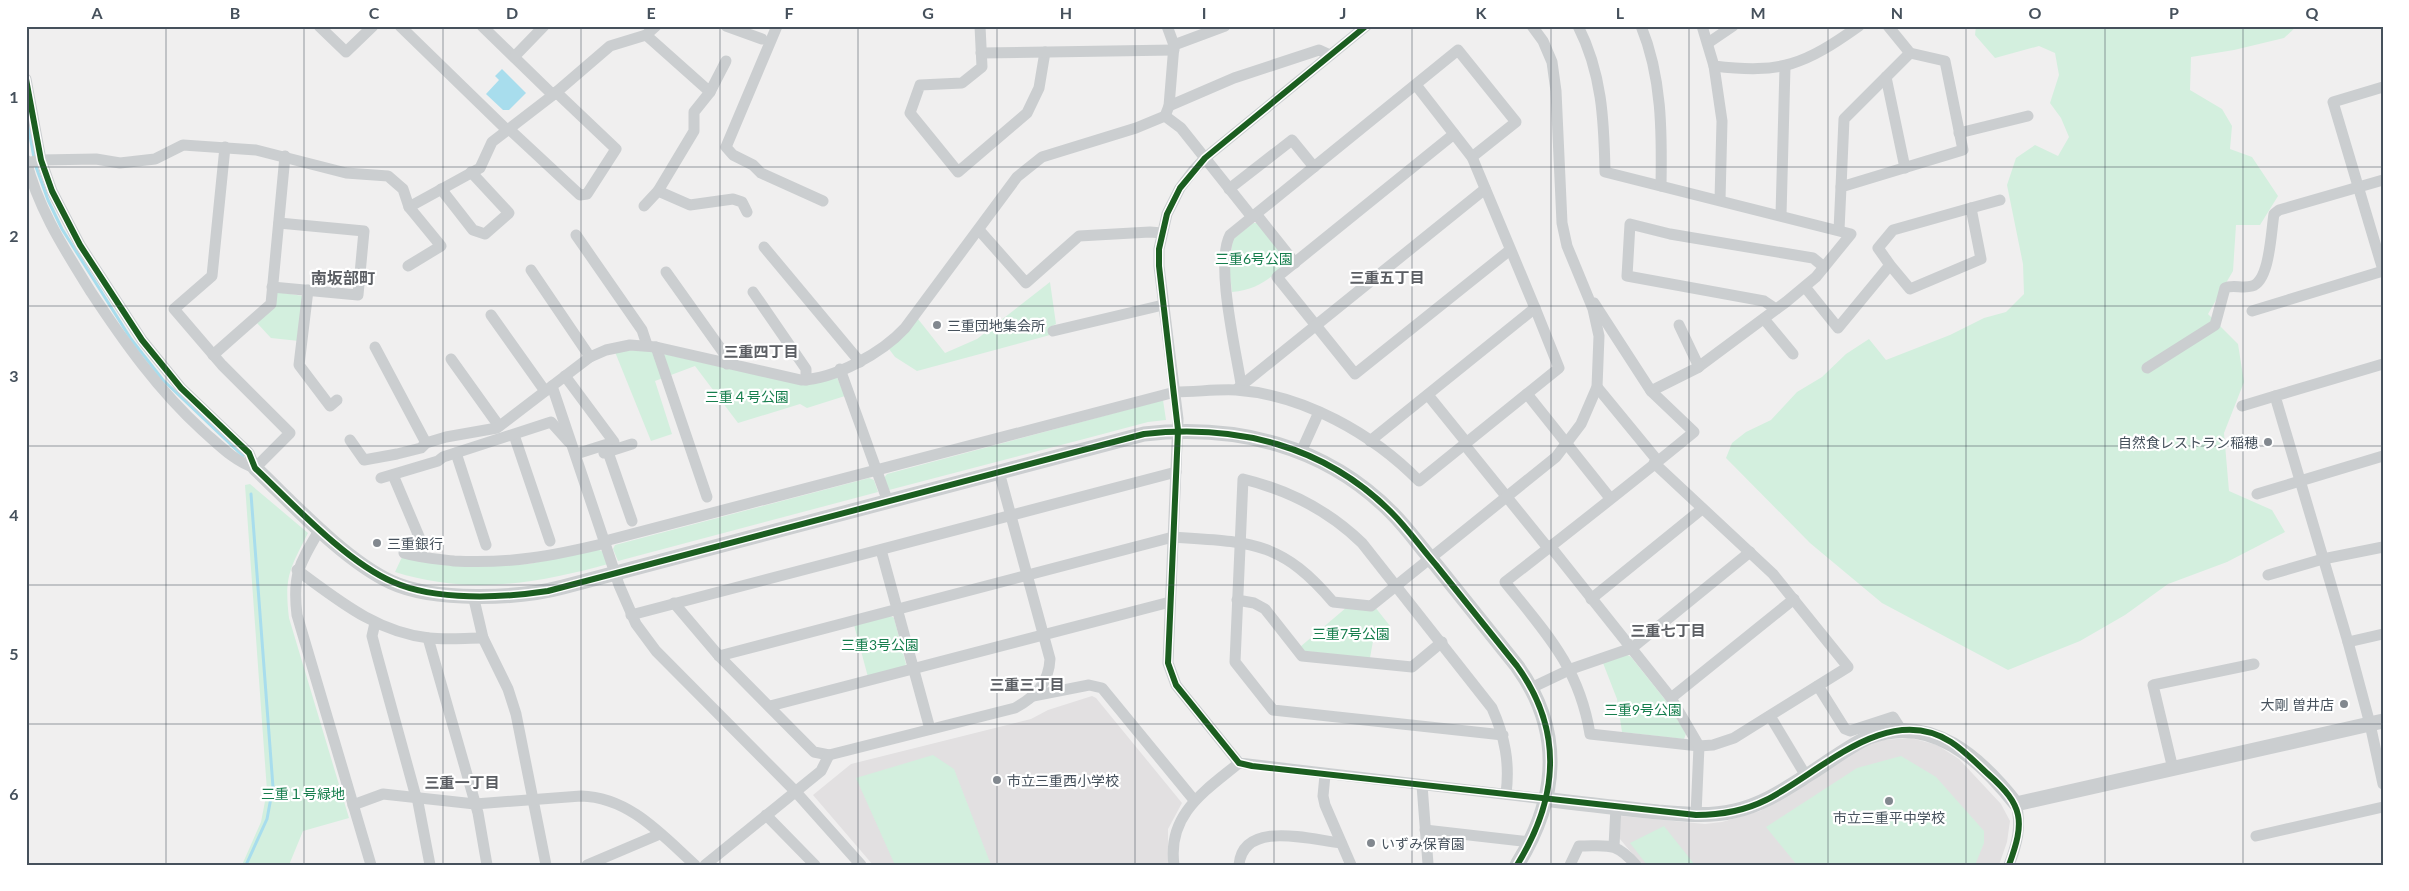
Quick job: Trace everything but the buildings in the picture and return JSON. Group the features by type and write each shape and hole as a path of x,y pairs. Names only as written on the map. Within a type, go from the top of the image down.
{"street":[{"path":"319,26 346,52 372,26"},
{"path":"400,26 580,195 587,194 616,149 482,26"},
{"path":"514,57 544,26"},
{"path":"409,207 480,168 488,146 555,94 610,46 646,35 656,26"},
{"path":"726,26 762,39"},
{"path":"777,26 726,147 733,155 753,165 761,173 823,202"},
{"path":"980,26 982,67 962,83 920,85 910,112 958,172 1027,113 1039,88 1045,52"},
{"path":"1167,26 1174,48 1167,111 1229,189 1295,263"},
{"path":"981,53 1174,48 1225,26"},
{"path":"1366,26 1205,158 1180,188 1167,214 1159,257 1178,430 1168,663 1173,679 1240,763 1325,775 1696,815 1722,813 1756,805 1869,737 1902,731 1930,734 1950,741 2002,787 2016,804 2019,816 2019,830 2010,865"},
{"path":"719,656 1173,537 1239,541 1268,548 1288,559 1316,581 1333,602 1371,606 1556,457 1568,444 1587,413 1597,387 1599,336 1584,287 1567,246 1562,224 1556,91 1552,62 1543,41 1532,26"},
{"path":"1578,26 1600,86 1604,116 1605,172 1851,234 1805,287 1699,367 1652,391"},
{"path":"1641,26 1653,66 1659,98 1662,133 1661,186"},
{"path":"1702,26 1714,66 1722,121 1720,200"},
{"path":"1708,43 1733,26"},
{"path":"1714,66 1734,68 1784,67 1816,54 1859,26"},
{"path":"1841,187 1963,150 1945,61 1910,53 1888,26"},
{"path":"646,35 710,92"},
{"path":"350,440 364,460 421,448 426,443 446,436 499,426 590,357 621,346 651,346 806,380 860,362 885,347 905,328 1017,177 1037,159 1136,128 1234,78 1320,50 1330,55"},
{"path":"1239,387 1224,258 1230,235 1458,50 1516,122 1472,157"},
{"path":"1839,230 1844,119 1910,53"},
{"path":"644,206 658,191 694,131 694,112 710,92 726,61"},
{"path":"1781,215 1784,67"},
{"path":"1886,77 1905,168"},
{"path":"26,79 32,141 52,191 80,245 142,340 182,388 248,453 255,468 357,561 391,582 428,592 474,595 516,595 548,591 1144,434 1178,430 1241,435 1265,440 1301,452 1345,476 1392,512 1517,666 1531,688 1541,710 1549,740 1550,774 1536,832 1517,865"},
{"path":"404,553 444,560 505,561 541,558 1175,392 1239,387 1319,412 1370,441 1403,465 1419,481 1559,368 1472,157 1416,85"},
{"path":"2252,310 2383,271 2333,102 2383,87"},
{"path":"1959,133 2028,116"},
{"path":"1454,134 1277,277 1355,374 1510,250"},
{"path":"1229,189 1292,140 1314,167"},
{"path":"255,468 240,463 195,423 160,387 135,356 64,250 40,201 27,161 96,159 120,163 155,159 183,145 225,147 286,156 346,173 393,178 403,188 409,207 441,246 408,266"},
{"path":"225,147 212,276 174,309 213,355 290,433 255,468"},
{"path":"213,355 271,304 286,156"},
{"path":"441,189 473,230 485,234 510,212 471,172"},
{"path":"2147,368 2214,325 2225,288 2230,286 2250,287 2261,280 2265,271 2274,214 2279,210 2383,180"},
{"path":"1239,387 1485,189"},
{"path":"658,191 690,205 733,199 742,202 747,212"},
{"path":"1971,208 1981,259 1910,289 1878,248 1893,230 1971,208 2000,200"},
{"path":"272,287 358,295 364,231 279,223"},
{"path":"1776,309 1764,301 1627,276 1630,224 1670,234 1813,258 1824,267"},
{"path":"979,230 1026,283 1080,236 1162,233"},
{"path":"576,235 642,330 651,346 707,497"},
{"path":"764,247 860,362"},
{"path":"1805,287 1838,328 1890,265"},
{"path":"531,270 590,357"},
{"path":"666,272 723,352 727,364"},
{"path":"1584,287 1652,391 1694,432 1656,461 1505,582 1556,645 1571,669 1586,711 1590,734 1699,746 1713,745 1734,738 1848,667 1794,599 1750,552 1702,509 1656,461 1597,387"},
{"path":"308,290 299,364 330,406 337,400"},
{"path":"753,292 806,369 806,380"},
{"path":"1053,331 1163,305"},
{"path":"1370,441 1535,308"},
{"path":"491,315 549,388 576,454 631,615 656,651 795,791 861,865"},
{"path":"1764,319 1793,354"},
{"path":"1679,325 1699,367"},
{"path":"375,347 426,443"},
{"path":"451,359 499,426"},
{"path":"2242,406 2383,364"},
{"path":"840,369 888,502"},
{"path":"565,376 614,442 576,454"},
{"path":"1527,394 1610,498"},
{"path":"1428,395 1506,497 1632,648 1671,698 1699,746 1696,815"},
{"path":"2275,396 2348,642 2377,722 2383,784"},
{"path":"1301,452 1319,412"},
{"path":"423,546 387,476 551,422 576,454"},
{"path":"514,435 550,541"},
{"path":"576,454 608,452 632,444"},
{"path":"608,452 632,521"},
{"path":"456,453 486,545"},
{"path":"2257,494 2383,456"},
{"path":"674,603 719,656 814,752 829,755 1015,708 1033,696 1043,686 1050,668 1044,634 999,472"},
{"path":"631,615 1176,472"},
{"path":"1503,735 1273,710 1235,662 1243,478 1289,493 1330,515 1362,543 1488,701 1503,735 1508,773 1506,794"},
{"path":"1591,599 1702,509"},
{"path":"320,528 297,570 294,588 297,615 371,865"},
{"path":"2268,575 2323,559 2383,547"},
{"path":"881,550 930,729"},
{"path":"1531,688 1571,669 1632,648 1750,552"},
{"path":"297,570 348,608 375,623 428,638 483,638"},
{"path":"474,595 483,638 502,674 512,702 546,865"},
{"path":"1671,698 1794,599"},
{"path":"1237,600 1254,603 1265,609 1302,656 1412,667 1442,642"},
{"path":"770,706 1170,602"},
{"path":"375,623 372,636 376,655 416,797 430,865"},
{"path":"2348,642 2383,634"},
{"path":"428,638 475,804 487,865"},
{"path":"2173,769 2153,685 2254,664"},
{"path":"1033,696 1089,685 1102,688 1194,800"},
{"path":"1818,686 1845,729 1850,731 1893,717 1902,731"},
{"path":"1770,716 1806,776"},
{"path":"2016,804 2377,722"},
{"path":"705,865 821,771 829,755"},
{"path":"1174,865 1173,849 1175,834 1194,800 1240,763"},
{"path":"1325,775 1324,805 1351,865"},
{"path":"1422,785 1428,864"},
{"path":"353,805 383,794 475,804 581,796 606,800 631,811 695,865"},
{"path":"1614,846 1616,807"},
{"path":"2256,836 2383,807"},
{"path":"766,815 807,862"},
{"path":"1425,830 1530,842"},
{"path":"587,865 604,861 660,834"},
{"path":"1239,865 1245,848 1264,836 1341,843"},
{"path":"1570,865 1579,846 1614,846 1624,850 1636,865"}],"shaded area":[{"name":"市立三重西小学校","path":"1092,696 1096,698 1182,803 1168,829 1168,865 873,865 813,795 851,764 1031,719 1048,710"},
{"name":"市立三重平中学校","path":"1911,738 1937,745 1959,759 2001,804 2010,821 2007,842 1999,865 1642,865 1619,838 1621,816 1705,824 1722,822 1760,811 1866,745 1884,740"}],"green space":[{"path":"1976,26 2297,26 2284,38 2234,50 2191,57 2190,90 2222,109 2232,126 2230,149 2252,157 2278,196 2260,225 2236,225 2233,271 2208,314 2238,344 2244,382 2224,433 2229,491 2272,510 2285,532 2227,562 2168,584 2125,615 2080,641 2008,670 1882,603 1810,543 1726,458 1732,443 1746,432 1771,420 1797,392 1822,377 1846,354 1869,339 1886,360 1950,335 1984,318 2006,312 2024,294 2023,264 2007,185 2016,158 2035,145 2058,156 2069,137 2061,118 2050,103 2059,75 2055,53 2039,46 1995,58 1975,35"},
{"name":"三重6号公園","path":"1253,223 1258,223 1287,259 1286,265 1255,287 1232,292 1229,266 1233,239"},
{"path":"1050,282 1056,324 1052,326 1050,335 917,371 895,357 889,349 918,319 945,353 977,339"},
{"path":"277,292 303,296 299,341 271,338 257,323"},
{"name":"三重４号公園","path":"627,350 651,351 802,385 836,375 845,396 807,408 800,404 738,423 695,366 655,381 672,434 651,441 615,352"},
{"path":"1163,400 1166,420 1148,422 889,490 884,478 887,474"},
{"path":"869,478 874,480 878,492 618,561 613,549 615,545"},
{"name":"三重１号緑地","path":"250,484 308,533 290,573 287,592 289,618 349,818 303,831 289,865 242,865 261,822 267,791 245,485"},
{"path":"598,549 603,552 608,564 555,577 502,584 475,585 449,583 395,572 402,557 477,566 529,564"},
{"name":"三重7号公園","path":"1347,607 1375,607 1390,626 1373,641 1370,658 1304,651 1300,647"},
{"name":"三重3号公園","path":"889,615 894,618 906,664 904,667 868,677 854,625"},
{"name":"三重9号公園","path":"1626,654 1631,657 1667,702 1686,734 1684,739 1622,732 1617,699 1603,663"},
{"path":"933,755 954,769 991,865 895,865 856,778"},
{"path":"1901,756 1936,777 1984,831 1984,843 1975,865 1797,865 1766,827 1857,768"},
{"path":"1664,826 1695,865 1647,865 1630,843"}],"water":[{"path":"502,69 526,93 509,110 503,110 486,94 499,80 495,76"}],"waterway":[{"path":"26,113 34,158"},
{"path":"35,164 48,200 62,229 131,339 163,380 243,456"},
{"path":"246,865 267,819 273,787 251,494"}],"cycle path":[{"path":"1366,26 1205,158 1180,188 1167,214 1159,249 1159,266 1178,430 1168,663 1176,685 1239,763 1252,766 1696,815 1732,812 1758,804 1787,788 1831,759 1879,735 1903,730 1927,732 1951,742 1961,749 2000,785 2015,805 2019,825 2018,837 2009,865"},
{"path":"26,79 41,160 52,191 80,245 142,340 181,388 249,453 255,468 320,531 375,573 410,588 449,595 490,596 548,591 1144,434 1212,433 1245,437 1277,444 1308,455 1338,471 1366,490 1392,513 1404,525 1517,666 1532,691 1543,715 1550,765 1541,815 1531,840 1517,865"}],"place":[{"name":"三重団地集会所","path":"937,325"},
{"name":"自然食レストラン稲穂","path":"2268,442"},
{"name":"三重銀行","path":"377,543"},
{"name":"大剛 曽井店","path":"2344,704"},
{"name":"市立三重西小学校","path":"997,780"},
{"name":"市立三重平中学校","path":"1889,801"},
{"name":"いずみ保育園","path":"1371,843"}],"district":[{"name":"南坂部町","path":"343,277"},
{"name":"三重五丁目","path":"1387,277"},
{"name":"三重四丁目","path":"761,351"},
{"name":"三重七丁目","path":"1668,630"},
{"name":"三重三丁目","path":"1027,684"},
{"name":"三重一丁目","path":"462,782"}]}
